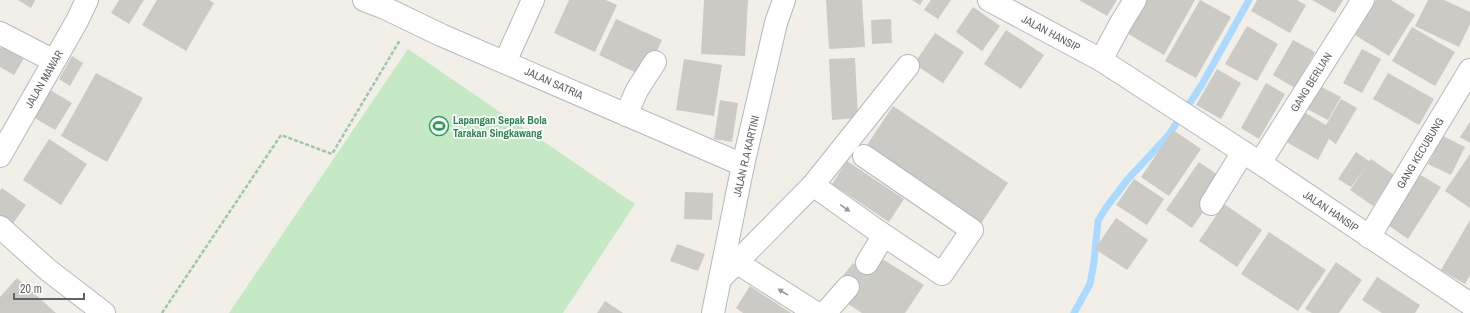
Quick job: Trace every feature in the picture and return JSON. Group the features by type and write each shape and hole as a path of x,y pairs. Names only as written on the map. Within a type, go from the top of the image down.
{"street":[{"name":"JALAN MAWAR","path":"0,156 87,0"},
{"name":"JALAN SATRIA","path":"364,0 387,4 412,21 743,165"},
{"path":"504,62 533,0"},
{"name":"JALAN R.A KARTINI","path":"712,312 743,165 776,23 784,0"},
{"name":"JALAN HANSIP","path":"989,0 1101,60 1470,304"},
{"path":"1101,60 1135,0"},
{"name":"GANG BERLIAN","path":"1211,204 1251,158 1363,0"},
{"path":"0,33 54,61"},
{"path":"626,115 637,90 655,62"},
{"path":"720,279 813,186 908,66"},
{"name":"GANG KECUBUNG","path":"1369,237 1470,70"},
{"path":"813,186 942,274 972,230 864,156"},
{"path":"0,227 48,270 104,313"},
{"path":"867,263 882,238 879,232"},
{"path":"736,262 818,313 826,312 848,287"}],"path":[{"path":"162,313 281,135 332,154 412,21"}],"green space":[{"name":"Lapangan Sepak Bola Tarakan Singkawang","path":"408,49 635,204 563,313 229,313"}],"building":[{"path":"18,0 35,0 31,8"},
{"path":"119,0 144,0 129,24 111,13"},
{"path":"157,0 209,0 214,3 186,51 142,25"},
{"path":"569,0 606,0 617,5 595,52 554,33"},
{"path":"704,0 748,0 745,56 701,54"},
{"path":"826,0 862,0 865,47 829,49"},
{"path":"912,0 923,0 920,5"},
{"path":"931,0 951,0 938,19 924,10"},
{"path":"1079,0 1117,0 1107,16"},
{"path":"1143,0 1195,0 1164,55 1125,32"},
{"path":"1200,0 1231,17 1196,78 1165,61"},
{"path":"1257,0 1297,0 1306,5 1290,33 1251,11"},
{"path":"1312,0 1343,0 1335,13"},
{"path":"1376,0 1391,0 1415,15 1389,56 1355,35"},
{"path":"1428,0 1444,0 1470,12 1470,24 1459,47 1415,26"},
{"path":"973,7 1000,26 982,51 956,32"},
{"path":"616,19 662,40 645,77 599,55"},
{"path":"891,19 892,43 872,44 871,20"},
{"path":"1247,26 1278,44 1257,81 1225,64"},
{"path":"1412,27 1455,52 1435,86 1392,61"},
{"path":"1006,30 1044,55 1021,89 984,64"},
{"path":"935,33 964,52 943,83 914,64"},
{"path":"1293,40 1315,52 1295,88 1273,75"},
{"path":"4,42 26,55 14,75 0,67 0,49"},
{"path":"1362,49 1381,59 1362,93 1343,83"},
{"path":"72,56 83,63 70,86 59,79"},
{"path":"855,58 858,118 832,120 829,59"},
{"path":"684,59 722,65 714,116 676,110"},
{"path":"1217,69 1241,83 1221,119 1196,105"},
{"path":"96,73 143,98 107,162 61,136"},
{"path":"1388,73 1434,99 1419,125 1373,99"},
{"path":"1266,83 1285,94 1259,139 1241,128"},
{"path":"1318,85 1341,97 1328,120 1305,108"},
{"path":"50,90 72,103 55,130 33,117"},
{"path":"1341,99 1357,108 1336,144 1329,139 1318,160 1285,141 1302,111 1326,125"},
{"path":"720,100 738,103 732,142 714,139"},
{"path":"893,106 1008,183 980,225 865,148"},
{"path":"1470,122 1470,143 1460,137"},
{"path":"1173,130 1201,149 1169,196 1141,177"},
{"path":"1443,136 1465,147 1451,175 1428,164"},
{"path":"49,139 87,164 61,205 23,180"},
{"path":"1356,152 1369,161 1371,159 1394,175 1373,206 1350,190 1367,165 1351,187 1338,179"},
{"path":"1470,154 1470,208 1445,191"},
{"path":"847,161 904,199 889,222 832,184"},
{"path":"1199,162 1225,180 1192,228 1166,210"},
{"path":"1417,173 1441,187 1408,239 1385,223"},
{"path":"1134,179 1164,199 1147,225 1116,205"},
{"path":"2,188 26,205 12,225 0,217 0,191"},
{"path":"685,192 713,193 712,220 684,219"},
{"path":"1224,204 1262,230 1237,267 1199,241"},
{"path":"1116,218 1148,240 1127,270 1095,249"},
{"path":"1470,220 1470,275 1465,284 1441,270"},
{"path":"1269,232 1326,270 1298,311 1241,274"},
{"path":"677,244 705,254 698,271 670,261"},
{"path":"876,255 924,285 905,313 862,313 845,302"},
{"path":"1336,262 1362,280 1339,313 1312,313 1305,309"},
{"path":"1377,277 1420,305 1415,313 1382,313 1362,300"},
{"path":"17,278 56,313 0,313 0,297"},
{"path":"750,286 791,313 743,313 736,308"},
{"path":"605,301 623,313 597,313"}],"waterway":[{"path":"1074,313 1090,284 1098,221 1105,209 1128,179 1168,136 1201,86 1249,0"}],"tunnel":[{"path":"848,287 867,263"}],"place":[{"name":"Lapangan Sepak Bola Tarakan Singkawang","path":"439,126"}]}
